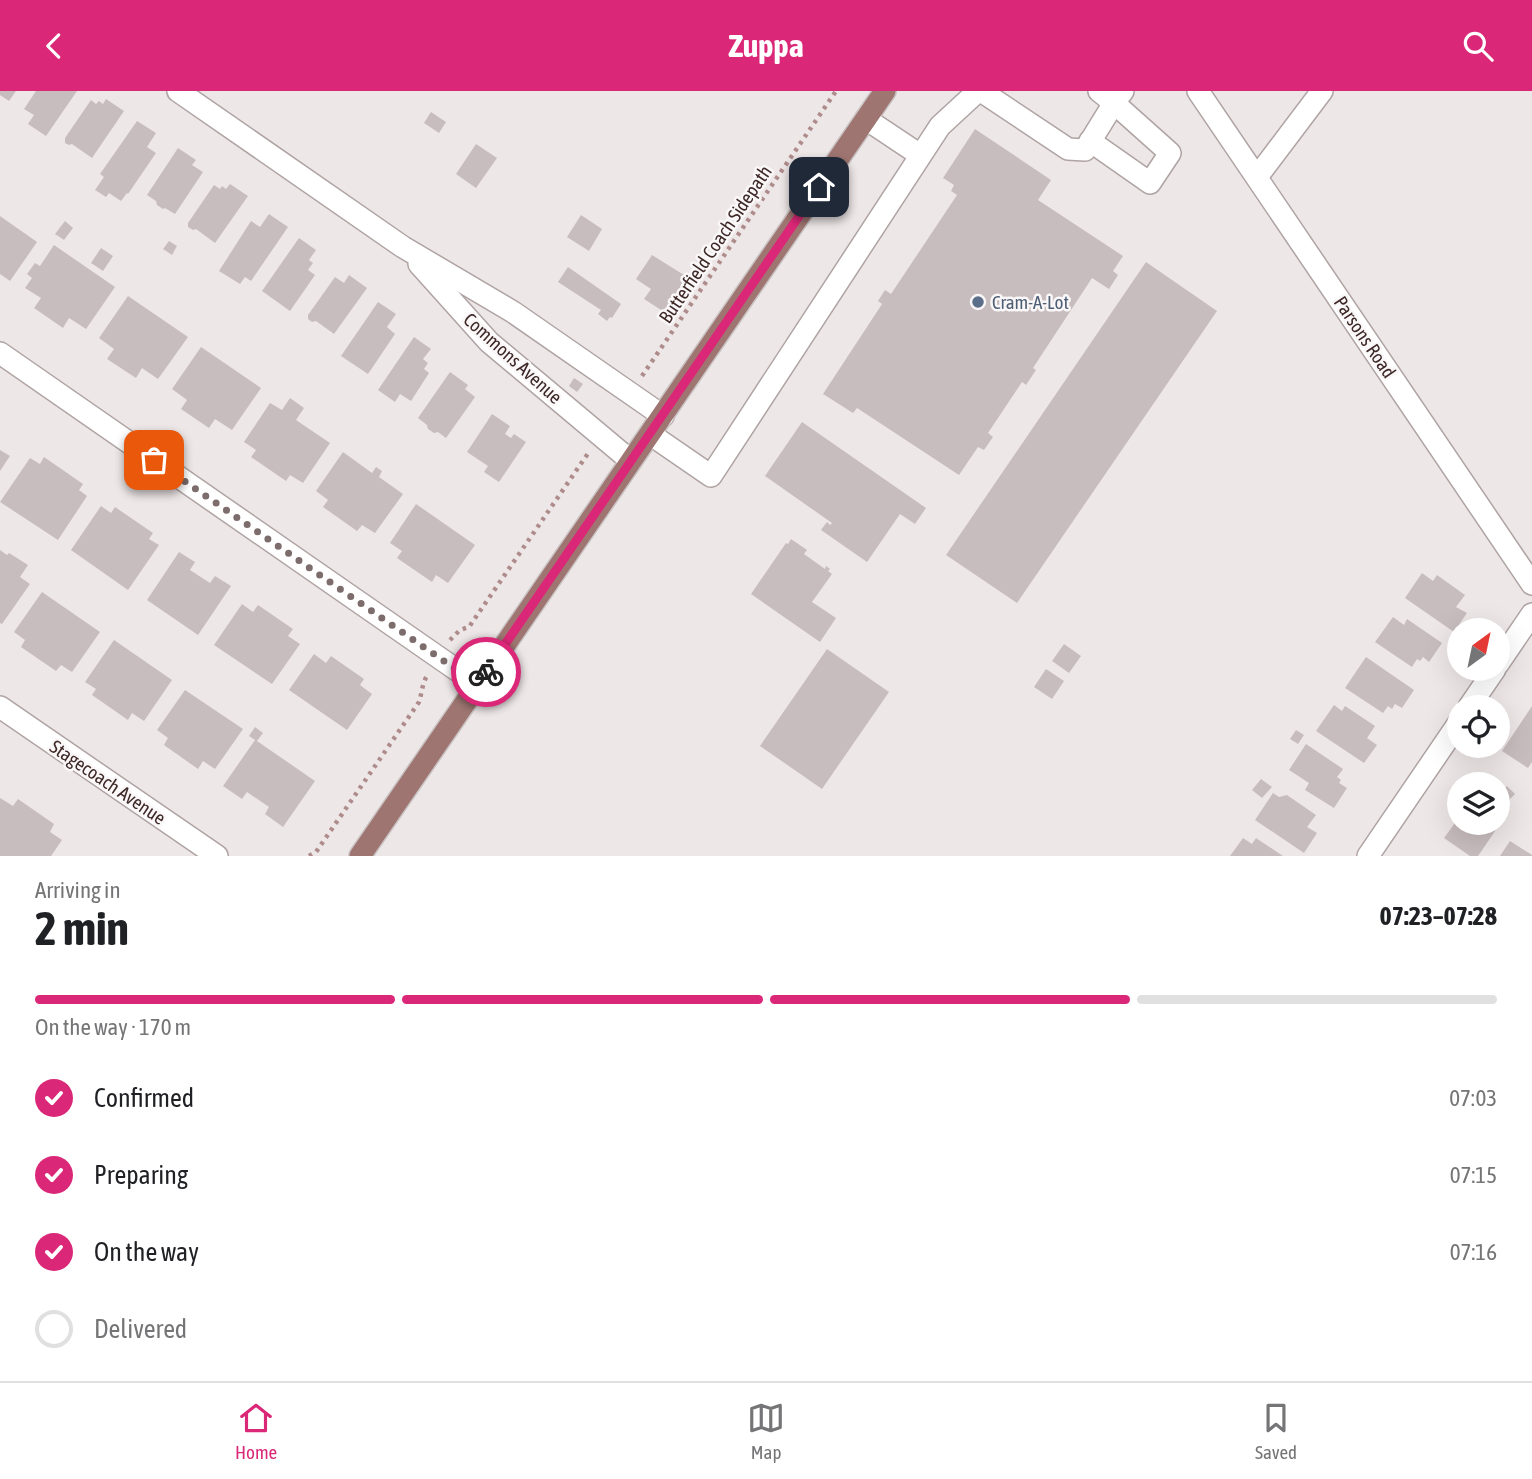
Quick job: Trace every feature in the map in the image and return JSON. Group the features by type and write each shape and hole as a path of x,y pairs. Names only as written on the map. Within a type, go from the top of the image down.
{"main road":[{"path":"360,856 885,91"}],"street":[{"name":"Commons Avenue","path":"178,91 403,247 513,312 663,416"},
{"path":"650,434 711,476 940,126 979,91 1068,149 1084,150 1112,95 1170,153 1150,183 1090,141"},
{"name":"Parsons Road","path":"1198,91 1532,584"},
{"path":"1257,177 1322,91"},
{"path":"866,119 920,155"},
{"name":"Commons Avenue","path":"403,247 489,342 631,461"},
{"path":"0,353 477,684"},
{"path":"1510,646 1532,614"},
{"name":"Stagecoach Avenue","path":"0,707 217,856"},
{"path":"1378,851 1447,742"}],"path":[{"name":"Butterfield Coach Sidepath","path":"640,377 836,91"},
{"path":"453,636 469,627 590,450"},
{"path":"309,856 316,852 419,702 425,678"}],"building":[{"path":"0,91 16,91 9,101 0,95"},
{"path":"36,91 77,91 46,136 28,124 34,115 24,109"},
{"path":"106,99 124,111 92,158 72,144 65,143 65,138 91,100 96,104 99,101 103,104"},
{"path":"431,112 446,122 439,133 424,123"},
{"path":"137,121 156,133 147,147 156,153 121,201 109,193 106,197 95,190 104,177 100,174"},
{"name":"Cram-A-Lot","path":"975,129 1051,180 1038,200 1123,256 1113,271 1118,275 1109,289 1092,278 1033,368 1036,370 1026,385 1022,382 988,433 993,437 984,450 978,447 959,475 857,408 853,413 823,394 882,304 878,301 885,290 891,294 957,195 951,191 954,185 943,178"},
{"path":"476,144 497,158 476,188 456,174"},
{"path":"178,148 196,160 192,165 203,172 175,214 157,205 156,201 147,195"},
{"path":"230,184 248,196 215,243 196,229 188,227 188,223 214,185 226,189"},
{"path":"269,214 288,227 251,281 245,277 240,284 219,271 251,221 260,227"},
{"path":"581,215 602,229 589,251 567,237"},
{"path":"0,216 37,242 10,281 0,274"},
{"path":"65,221 73,228 64,240 55,234"},
{"path":"299,238 316,250 309,260 313,263 308,270 315,275 290,311 262,291"},
{"path":"169,241 177,246 172,255 163,249"},
{"path":"54,245 115,287 86,329 69,318 63,328 34,308 41,298 25,288 32,278 27,274 35,263 40,266"},
{"path":"101,248 113,256 103,271 91,263"},
{"path":"652,255 692,280 672,317 644,299 651,289 636,279"},
{"path":"1146,262 1217,311 1017,603 946,555"},
{"path":"568,267 621,304 612,318 607,321 598,314 601,310 558,282"},
{"path":"349,275 367,288 334,334 316,321 312,322 308,315 335,277 344,283"},
{"path":"128,296 188,337 158,379 142,368 136,378 107,359 114,349 99,338"},
{"path":"378,302 396,314 387,327 395,334 368,374 341,356"},
{"path":"414,337 431,349 423,359 428,363 424,369 429,373 411,401 400,394 395,402 378,390"},
{"path":"201,347 261,388 232,430 215,419 209,428 181,409 187,400 172,389"},
{"path":"450,372 468,385 465,389 475,397 446,438 428,429 418,418"},
{"path":"574,378 583,384 577,392 569,386"},
{"path":"290,398 304,408 296,420 330,443 303,483 290,475 286,481 251,457 256,450 244,442 270,403 282,410"},
{"path":"492,414 510,426 505,434 511,438 514,434 526,442 499,482 484,472 488,466 467,452"},
{"path":"802,422 926,508 915,524 900,514 867,562 821,530 827,522 830,525 832,523 765,476"},
{"path":"0,450 10,456 0,471"},
{"path":"343,452 372,473 376,467 382,471 379,477 403,494 375,533 362,525 357,531 323,507 328,500 316,491"},
{"path":"44,457 83,484 79,490 87,496 58,540 0,502 30,458 40,464"},
{"path":"416,504 475,545 448,583 436,575 432,582 397,558 402,551 390,543"},
{"path":"101,506 111,513 115,507 153,533 149,539 159,545 128,590 71,550"},
{"path":"791,539 807,550 804,554 825,569 826,566 832,574 812,602 836,618 820,642 751,594"},
{"path":"0,550 28,565 20,577 30,584 2,624 0,623"},
{"path":"179,552 195,562 190,570 210,583 215,576 231,586 198,635 147,600"},
{"path":"1422,573 1433,581 1437,575 1465,595 1456,607 1467,613 1464,618 1447,618 1447,627 1405,598"},
{"path":"42,592 100,632 72,672 61,665 56,671 21,647 25,640 14,632"},
{"path":"242,604 253,612 258,605 293,629 288,636 300,644 272,684 214,645"},
{"path":"1393,617 1404,625 1407,619 1442,643 1429,662 1423,657 1420,661 1417,659 1412,667 1375,642"},
{"path":"114,640 172,680 144,721 132,713 128,720 92,695 96,689 85,682"},
{"path":"1064,644 1081,656 1069,673 1052,661"},
{"path":"827,649 889,692 822,789 760,746"},
{"path":"314,654 326,663 331,656 364,679 360,685 372,694 347,730 289,690"},
{"path":"1366,657 1414,690 1402,708 1395,704 1392,709 1388,706 1383,713 1345,688"},
{"path":"1046,669 1064,681 1052,699 1034,687"},
{"path":"185,690 243,729 215,769 203,761 198,769 164,745 168,738 157,730"},
{"path":"1334,705 1342,711 1345,706 1375,726 1367,738 1377,745 1364,763 1316,731"},
{"path":"1532,706 1532,762 1528,768 1510,756 1510,739"},
{"path":"255,727 263,733 257,741 315,781 283,827 265,814 269,807 247,792 242,799 223,786 255,740 249,736"},
{"path":"1296,730 1304,735 1298,744 1290,739"},
{"path":"1306,744 1343,769 1337,777 1341,780 1339,783 1347,788 1334,808 1305,790 1309,783 1289,770"},
{"path":"1261,779 1272,787 1262,798 1252,790"},
{"path":"1273,793 1279,797 1287,795 1316,815 1307,827 1317,833 1304,853 1255,820"},
{"path":"0,798 13,806 18,799 54,824 50,832 62,840 51,856 0,856"},
{"path":"1447,834 1492,835 1478,856 1470,856 1444,838"},
{"path":"1243,838 1252,844 1256,838 1283,856 1230,856"},
{"path":"1510,841 1532,855 1532,856 1500,856"}],"way so far":[{"path":"154,460 477,684 486,672"}],"place":[{"name":"Cram-A-Lot","path":"978,302"}],"route":[{"path":"486,672 819,187"}]}
